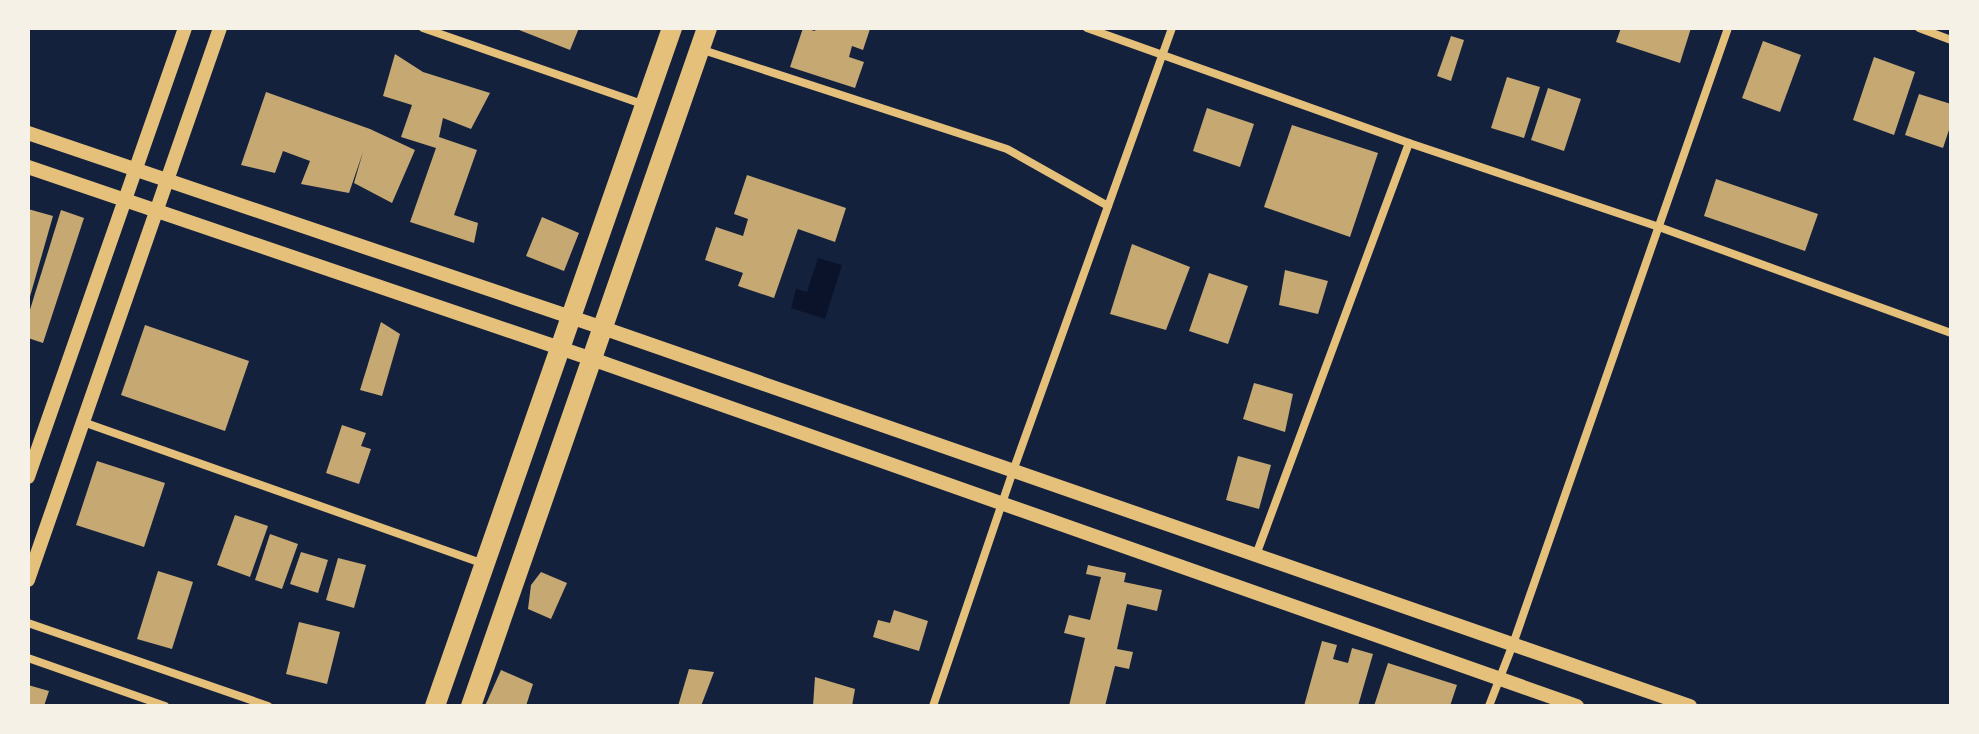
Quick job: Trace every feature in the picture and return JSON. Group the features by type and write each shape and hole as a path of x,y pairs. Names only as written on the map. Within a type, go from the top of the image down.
{"main road":[{"path":"435,706 672,28"},
{"path":"471,706 707,28"}],"street":[{"path":"28,477 185,28"},
{"path":"28,580 220,28"},
{"path":"423,28 645,105"},
{"path":"1087,28 1409,143 1659,227 1951,333"},
{"path":"933,706 1013,471 1172,28"},
{"path":"1489,706 1728,28"},
{"path":"1919,28 1951,40"},
{"path":"700,49 1007,149 1108,206"},
{"path":"28,133 603,328 1690,706"},
{"path":"1256,555 1409,143"},
{"path":"28,167 592,359 1577,706"},
{"path":"83,422 485,564"},
{"path":"28,623 268,706"},
{"path":"28,658 165,706"}],"water":[{"path":"818,258 842,265 825,319 791,308 796,289 807,292"}],"building":[{"path":"514,28 579,28 570,50"},
{"path":"803,28 815,31 816,28 870,29 863,50 852,46 849,57 864,62 855,88 790,67"},
{"path":"1621,28 1691,28 1680,63 1616,42"},
{"path":"1451,36 1464,40 1451,81 1437,76"},
{"path":"1763,41 1801,55 1780,112 1742,98"},
{"path":"395,54 423,72 490,93 471,129 443,118 439,137 477,150 454,215 478,223 474,243 410,222 436,148 401,137 412,105 383,96"},
{"path":"1874,57 1915,72 1894,135 1853,120"},
{"path":"1507,77 1540,87 1524,138 1491,128"},
{"path":"1548,88 1581,99 1564,151 1531,140"},
{"path":"266,92 370,129 415,150 392,203 354,183 363,152 349,193 301,184 310,161 283,151 275,173 241,165"},
{"path":"1919,94 1951,104 1951,124 1943,148 1905,135"},
{"path":"1207,108 1254,124 1240,167 1193,151"},
{"path":"1292,125 1378,153 1350,237 1264,207"},
{"path":"747,175 846,208 835,242 798,229 774,298 738,286 743,273 705,260 716,227 743,236 748,219 734,214"},
{"path":"1716,179 1818,214 1805,251 1704,216"},
{"path":"28,209 53,216 29,300 28,300"},
{"path":"61,210 84,218 43,343 28,338 28,316"},
{"path":"542,217 579,233 564,271 526,256"},
{"path":"1132,244 1190,267 1166,330 1110,314"},
{"path":"1285,270 1328,281 1318,314 1279,305"},
{"path":"1209,273 1248,286 1228,344 1189,331"},
{"path":"381,322 400,334 382,396 360,390"},
{"path":"145,325 249,361 225,431 121,395"},
{"path":"1254,383 1293,394 1285,432 1243,419"},
{"path":"342,425 366,433 361,446 371,449 359,484 326,473"},
{"path":"1238,456 1271,465 1259,509 1226,500"},
{"path":"97,461 165,483 144,547 76,525"},
{"path":"235,515 268,526 250,577 217,565"},
{"path":"270,534 298,544 282,589 255,580"},
{"path":"301,552 328,560 318,593 290,584"},
{"path":"338,558 366,565 354,608 326,600"},
{"path":"1088,565 1126,573 1124,582 1162,590 1157,611 1127,604 1117,649 1133,652 1129,669 1115,666 1105,706 1069,706 1085,638 1064,633 1069,615 1090,620 1101,577 1086,574"},
{"path":"158,571 193,582 172,649 137,639"},
{"path":"541,572 567,583 551,619 528,609 531,585"},
{"path":"894,610 928,621 919,651 873,637 878,620 890,623"},
{"path":"299,622 340,632 327,684 286,674"},
{"path":"1322,641 1337,645 1333,659 1348,663 1352,648 1373,654 1358,706 1304,706"},
{"path":"1388,663 1457,685 1450,706 1374,706"},
{"path":"689,669 714,672 701,706 678,706"},
{"path":"501,670 533,684 526,706 485,706"},
{"path":"815,677 855,689 852,706 813,706"},
{"path":"28,685 49,691 44,706 28,706"}]}
